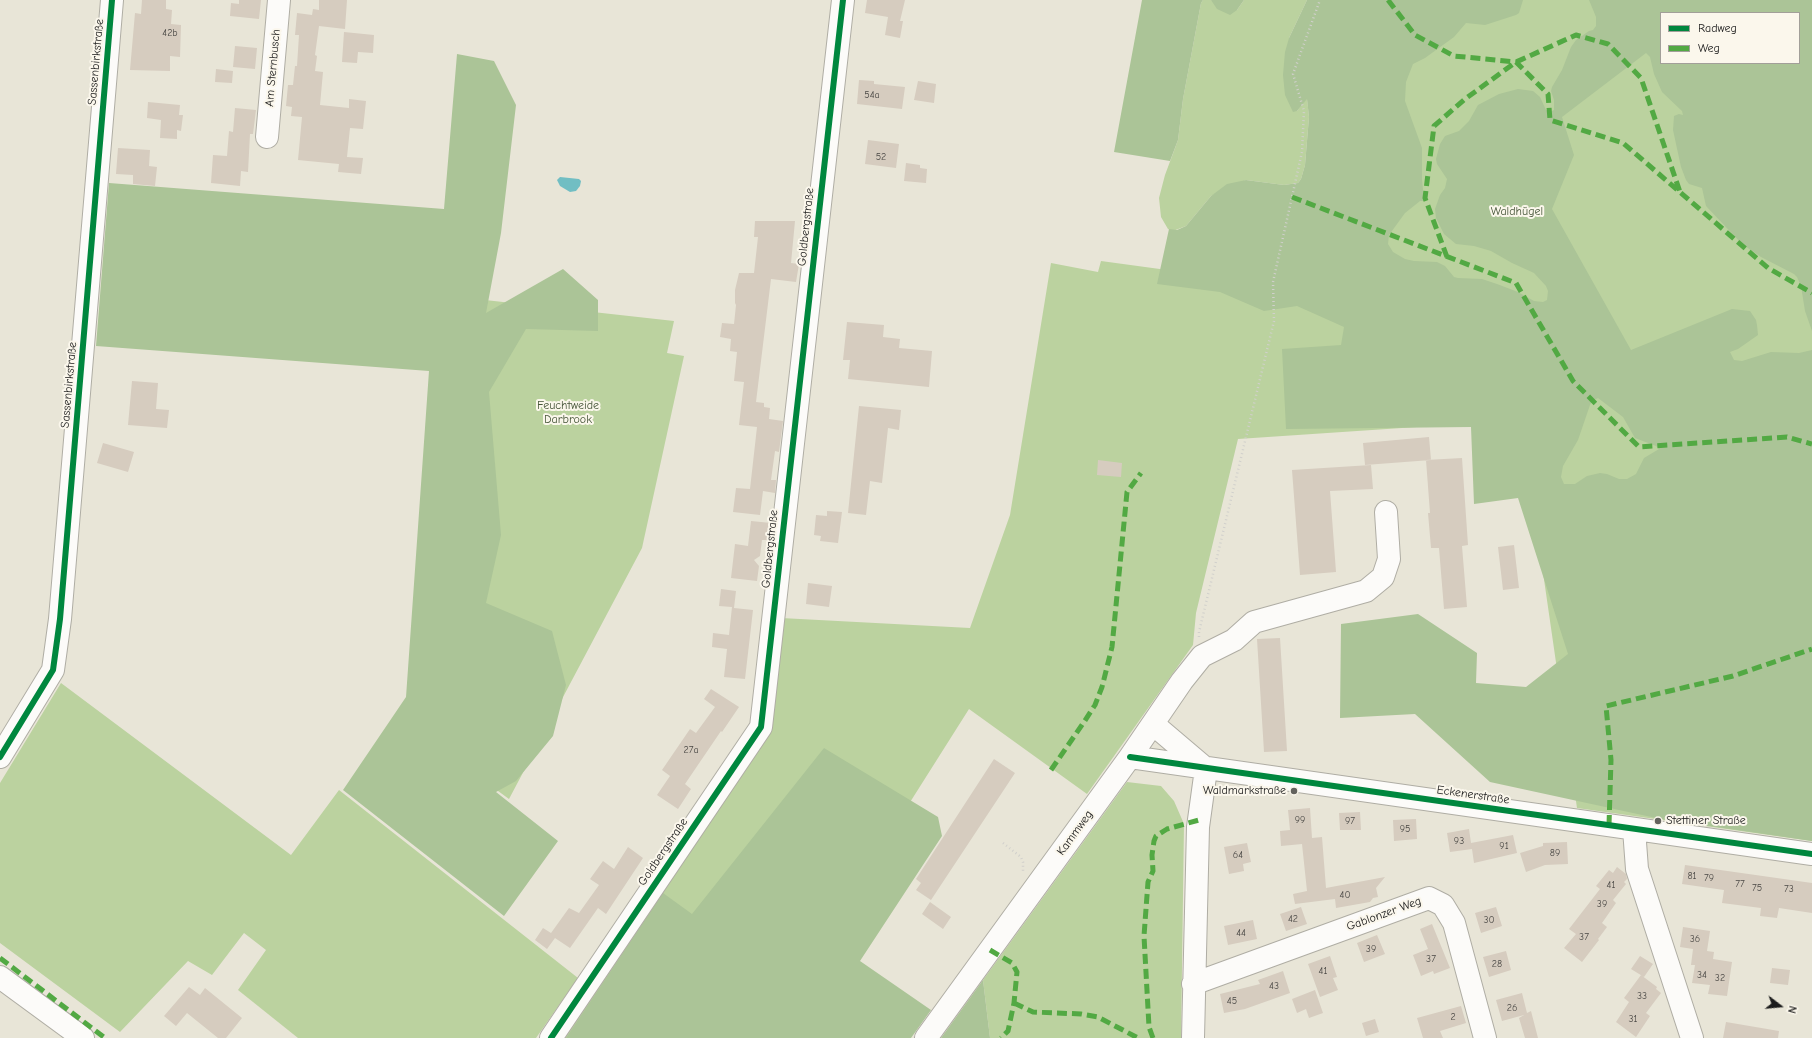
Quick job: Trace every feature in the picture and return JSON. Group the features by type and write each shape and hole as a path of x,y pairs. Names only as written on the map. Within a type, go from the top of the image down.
{"street":[{"name":"Sassenbirkstraße","path":"0,757 53,670 61,604 112,0"},
{"name":"Am Sternbusch","path":"267,137 279,0"},
{"name":"Goldbergstraße","path":"551,1038 760,727 843,0"},
{"name":"Kammweg","path":"926,1038 1130,757 1182,681 1202,656 1234,640 1254,622 1366,591 1383,577 1389,559 1386,512"},
{"path":"1153,724 1206,769 1198,827 1193,984 1193,1038"},
{"name":"Eckenerstraße","path":"1130,757 1812,854"},
{"path":"1634,829 1637,869 1692,1038"},
{"name":"Gablonzer Weg","path":"1193,984 1429,898 1443,905 1454,923 1485,1038"},
{"path":"0,977 83,1038"}],"path":[{"path":"1202,656 1199,632 1274,321 1273,282 1302,152 1304,111 1293,74 1320,0"},
{"path":"1003,843 1021,857 1023,862 1023,873 1026,876"}],"green space":[{"path":"1142,0 1203,0 1201,3 1183,99 1178,140 1170,161 1114,152"},
{"path":"1203,0 1211,0 1237,10 1244,0 1307,0 1289,38 1297,111 1307,98 1309,117 1305,165 1301,179 1298,183 1284,185 1246,180 1211,196 1186,226 1173,231 1168,229 1161,217 1159,198 1165,175 1178,140 1183,99 1201,3"},
{"path":"1211,0 1244,0 1237,10 1230,15 1217,9"},
{"path":"1307,0 1523,0 1519,13 1516,15 1485,25 1466,23 1454,37 1425,58 1413,64 1406,82 1405,101 1422,148 1424,201 1420,201 1405,213 1389,235 1388,244 1393,252 1405,259 1437,262 1445,266 1454,277 1482,279 1518,292 1534,301 1543,302 1547,300 1548,291 1546,286 1534,273 1491,251 1474,246 1456,244 1444,234 1436,218 1435,209 1440,195 1445,188 1447,179 1437,164 1436,159 1440,144 1445,136 1459,131 1469,121 1478,105 1499,94 1518,89 1533,91 1540,97 1546,110 1550,112 1554,110 1554,100 1551,91 1552,87 1562,70 1571,47 1576,40 1593,30 1596,26 1596,17 1589,0 1812,0 1812,331 1805,311 1801,286 1797,277 1761,257 1742,244 1706,206 1702,188 1689,184 1686,180 1681,167 1673,130 1674,116 1679,114 1683,115 1682,111 1662,92 1654,74 1650,57 1646,53 1562,117 1574,155 1552,209 1631,350 1732,309 1750,311 1756,320 1758,335 1738,349 1730,352 1734,360 1742,361 1771,352 1799,353 1812,350 1812,841 1656,818 1490,782 1415,714 1340,718 1341,624 1418,614 1477,653 1476,683 1526,687 1568,654 1518,498 1474,504 1471,427 1286,429 1282,349 1341,345 1344,327 1297,306 1264,311 1220,292 1157,284 1169,229 1177,230 1186,226 1211,196 1227,184 1246,180 1284,185 1298,183 1301,179 1305,165 1309,117 1307,99 1297,111 1293,112 1285,95 1283,75 1285,52 1289,38","holes":["1598,398 1623,417 1635,438 1656,446 1659,449 1644,458 1636,474 1627,479 1619,479 1600,473 1587,476 1575,484 1564,484 1561,477 1563,466 1578,440 1592,401"]},
{"name":"Waldhügel","path":"1346,0 1812,0 1812,841 1577,808 1521,420 1238,439 1196,613 1193,645 1087,794 969,709 907,807 827,956 909,1038 560,1038 772,729 781,618 970,628 1010,515 1051,263 1098,272 1101,261 1292,287"},
{"path":"457,54 494,61 516,105 501,233 486,313 563,269 598,300 598,331 526,329 489,392 501,535 486,603 552,631 566,685 553,736 516,781 496,792 558,841 504,916 343,790 406,697 429,371 96,346 109,183 444,209"},
{"name":"Feuchtweide Darbrook","path":"476,299 674,321 667,353 684,356 642,548 509,799 442,750 447,585"},
{"path":"61,683 291,855 339,790 578,978 536,1038 298,1038 238,990 266,950 244,933 212,975 188,961 120,1032 0,943 0,783"},
{"path":"824,748 938,817 942,836 860,961 931,1010 911,1038 566,1038 663,893 692,914"},
{"path":"1127,782 1161,786 1174,801 1184,824 1181,1038 990,1038 983,980"},
{"path":"983,980 990,1038 941,1038"}],"water":[{"path":"560,177 579,179 581,181 580,186 576,191 570,192 560,186 557,180"}],"building":[{"path":"142,0 166,0 166,9 172,10 171,24 181,25 180,57 170,56 170,71 130,70 135,13 141,14"},
{"path":"239,0 261,0 259,19 230,16 231,3 239,4"},
{"path":"319,0 347,0 345,29 319,26 315,55 317,56 315,71 323,72 320,105 349,108 349,99 366,101 363,129 350,128 347,157 363,158 361,174 338,172 339,164 298,160 302,117 291,116 292,107 286,106 288,85 293,85 295,66 297,66 299,35 295,35 297,13 312,15 313,9 319,10"},
{"path":"867,0 905,0 900,21 903,21 900,38 885,35 888,17 865,13"},
{"path":"344,32 374,35 373,53 358,52 357,63 342,62"},
{"path":"235,46 257,48 255,69 233,67"},
{"path":"216,69 233,71 232,83 215,82"},
{"path":"859,80 874,81 874,84 905,87 902,109 857,104"},
{"path":"918,81 936,84 934,103 914,100"},
{"path":"148,102 180,105 179,115 183,115 181,131 177,130 177,139 160,138 161,120 147,118"},
{"path":"235,108 256,110 253,134 250,134 248,172 241,171 240,186 211,183 213,155 227,156 229,131 233,132"},
{"path":"868,140 899,144 896,168 865,164"},
{"path":"118,148 150,150 149,166 157,167 155,186 133,184 133,175 116,174"},
{"path":"906,163 920,165 920,168 927,169 926,183 904,181"},
{"path":"755,221 795,221 791,263 799,264 796,282 771,279 756,402 764,403 764,407 770,408 769,419 783,421 779,452 775,451 771,480 776,480 775,493 763,491 760,515 733,512 736,488 750,489 757,427 739,425 744,382 734,381 737,352 730,351 731,339 720,337 722,323 734,324 736,305 735,290 739,273 754,273 758,237 754,237"},
{"path":"847,322 884,325 883,337 900,339 899,348 932,351 929,387 848,379 850,360 843,360"},
{"path":"132,381 158,383 156,409 169,410 167,428 128,425"},
{"path":"859,406 901,410 899,430 888,428 882,483 870,481 866,515 848,513"},
{"path":"1429,437 1431,460 1365,465 1363,443"},
{"path":"103,443 134,452 128,472 97,463"},
{"path":"1462,458 1468,545 1462,546 1467,607 1444,609 1439,548 1431,548 1426,460"},
{"path":"1098,460 1122,463 1121,477 1097,475"},
{"path":"1371,465 1373,489 1330,491 1336,572 1300,575 1292,470"},
{"path":"827,511 842,512 838,543 820,541 821,536 814,535 816,515 827,516"},
{"path":"751,521 771,523 769,540 762,540 760,556 754,560 759,566 757,581 731,578 735,544 748,546"},
{"path":"1514,545 1519,588 1503,590 1498,547"},
{"path":"808,583 832,586 829,607 806,604"},
{"path":"721,589 736,591 734,608 753,610 745,679 724,677 727,649 712,647 713,633 729,635 732,607 719,606"},
{"path":"1280,638 1287,751 1264,752 1257,639"},
{"path":"711,689 739,707 685,784 691,789 678,809 657,795 670,776 662,770 690,729 696,733 715,707 704,699"},
{"path":"994,759 1015,773 931,900 916,890 921,883 916,879"},
{"path":"1310,808 1312,838 1322,837 1326,888 1385,877 1376,888 1378,897 1373,898 1370,902 1336,908 1335,899 1295,904 1293,894 1307,891 1302,844 1281,846 1280,831 1290,830 1288,810"},
{"path":"1360,812 1361,830 1340,830 1339,813"},
{"path":"1416,819 1417,839 1394,841 1393,820"},
{"path":"1469,829 1471,843 1513,835 1517,853 1474,863 1472,849 1450,852 1447,833"},
{"path":"1567,842 1568,864 1545,865 1526,872 1520,853 1543,846 1543,843"},
{"path":"1247,843 1251,862 1243,864 1244,871 1229,874 1224,847"},
{"path":"628,847 643,858 606,914 598,908 570,948 555,938 547,949 535,940 543,928 551,933 569,908 579,913 599,885 590,879 603,861 614,869"},
{"path":"1685,865 1812,883 1812,913 1779,908 1777,918 1760,916 1761,908 1722,903 1724,890 1682,884"},
{"path":"1617,867 1626,874 1627,879 1624,882 1626,884 1613,900 1616,903 1602,923 1607,927 1582,962 1564,948 1576,934 1569,929 1600,889 1596,886 1609,870 1613,873"},
{"path":"930,902 951,917 943,929 922,914"},
{"path":"1301,907 1307,924 1286,931 1280,914"},
{"path":"1496,907 1502,926 1481,933 1475,913"},
{"path":"1253,920 1257,939 1228,945 1224,926"},
{"path":"1432,924 1450,968 1434,974 1433,971 1421,976 1413,955 1428,949 1420,929"},
{"path":"1683,927 1710,931 1707,951 1714,952 1713,959 1732,962 1727,996 1708,994 1710,985 1692,983 1695,965 1691,965 1693,949 1680,947"},
{"path":"1377,935 1385,954 1364,962 1357,943"},
{"path":"1506,951 1511,970 1489,977 1483,957"},
{"path":"1330,956 1337,977 1333,978 1338,990 1320,997 1308,964"},
{"path":"1640,956 1653,964 1644,977 1631,969"},
{"path":"1772,968 1790,970 1788,985 1770,983"},
{"path":"1283,971 1290,993 1245,1009 1224,1013 1220,994 1260,984 1258,980"},
{"path":"1641,975 1657,987 1656,989 1661,993 1646,1013 1650,1016 1636,1037 1616,1022 1629,1002 1624,998"},
{"path":"189,987 200,995 205,988 242,1018 226,1038 218,1038 187,1013 176,1026 164,1016"},
{"path":"1315,990 1323,1013 1309,1018 1306,1009 1297,1013 1292,999"},
{"path":"1522,993 1527,1013 1531,1011 1538,1038 1525,1038 1519,1018 1524,1015 1502,1021 1496,1000"},
{"path":"1461,1006 1466,1023 1440,1031 1443,1038 1423,1038 1417,1018"},
{"path":"1375,1019 1379,1032 1366,1036 1362,1023"},
{"path":"1726,1022 1779,1031 1778,1038 1723,1038"}],"marked path":[{"path":"1388,0 1415,35 1454,56 1516,62 1548,94 1550,120 1623,143 1768,268 1812,293"},
{"path":"1447,257 1425,198 1434,126 1465,99 1516,62 1576,35 1608,44 1641,78 1680,192"},
{"path":"1292,197 1516,283 1573,381 1639,447 1787,437 1812,444"},
{"path":"1051,770 1095,705 1102,687 1112,647 1127,492 1141,473"},
{"path":"1609,825 1611,760 1606,706 1733,676 1812,649"},
{"path":"1153,1038 1149,1027 1144,936 1148,882 1153,871 1152,855 1154,841 1156,836 1167,829 1199,820"},
{"path":"990,950 1012,963 1017,972 1014,1003 1008,1031 1001,1038"},
{"path":"0,958 105,1038"},
{"path":"1014,1003 1033,1012 1081,1014 1098,1017 1138,1038"}],"cycle path":[{"path":"0,757 53,670 60,619 112,0"},
{"path":"551,1038 761,727 843,0"},
{"path":"1130,757 1812,854"}],"place":[{"name":"Waldmarkstraße","path":"1294,791"},
{"name":"Stettiner Straße","path":"1658,821"}]}
